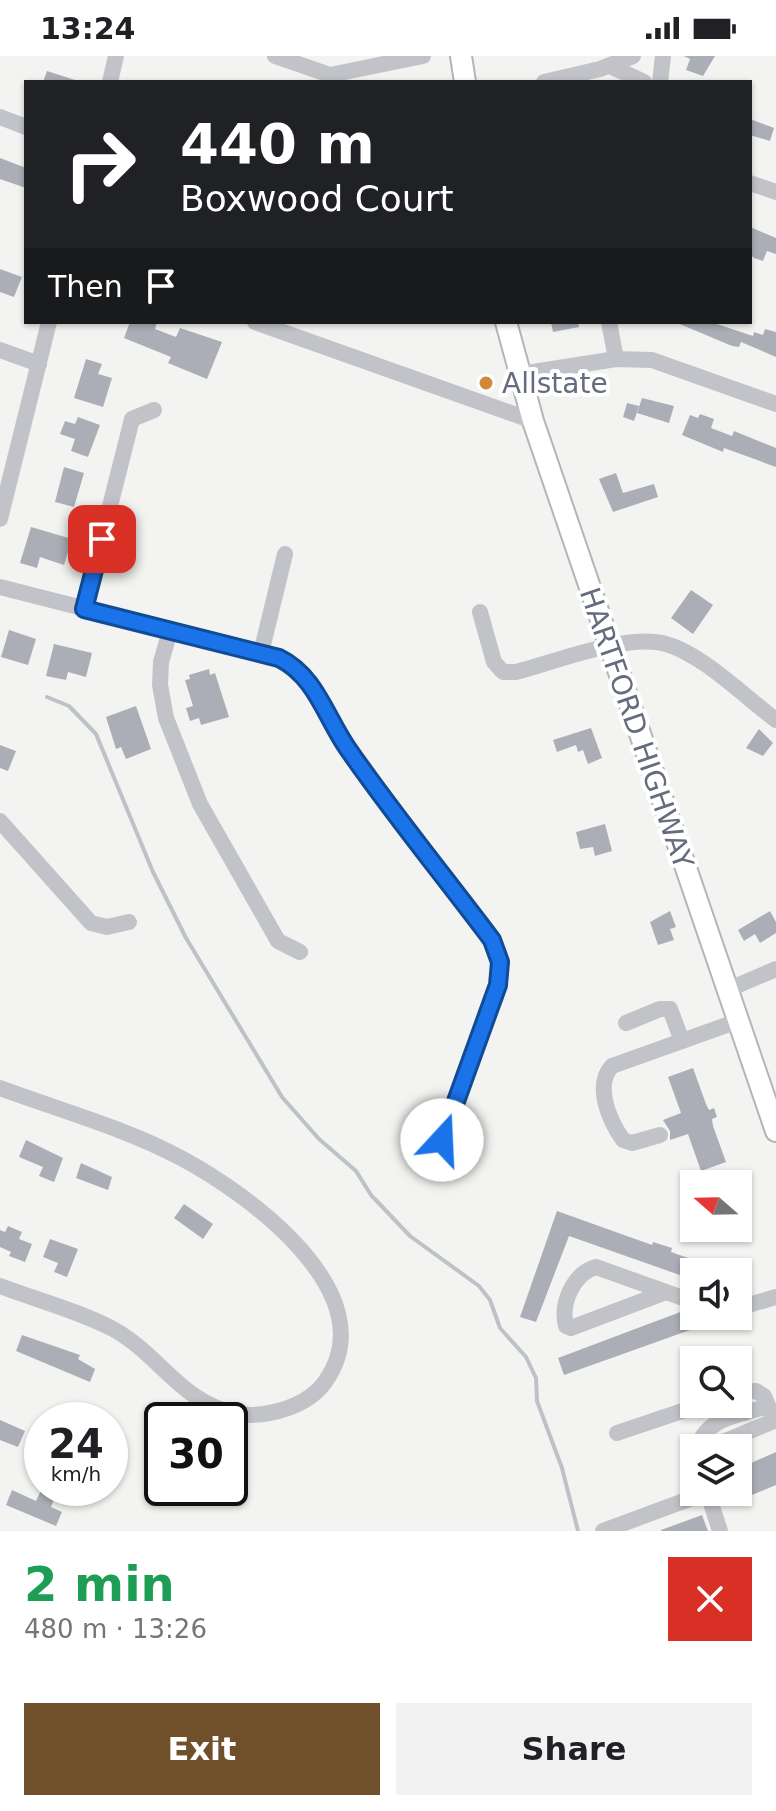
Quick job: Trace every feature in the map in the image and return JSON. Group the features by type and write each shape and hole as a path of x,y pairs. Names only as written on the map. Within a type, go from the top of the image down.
{"main road":[{"path":"461,56 465,80"},
{"name":"HARTFORD HIGHWAY","path":"507,324 533,421 776,1131"}],"street":[{"path":"110,80 116,56"},
{"path":"275,56 330,75 423,56"},
{"path":"564,80 633,56"},
{"path":"660,80 663,56"},
{"path":"610,66 640,80"},
{"path":"0,117 24,126"},
{"path":"752,184 776,192"},
{"path":"0,519 49,324"},
{"path":"261,324 533,421"},
{"path":"609,324 616,359"},
{"path":"0,350 39,364"},
{"path":"520,374 616,359 669,364 776,404"},
{"path":"84,609 132,419 154,410"},
{"path":"261,653 285,554"},
{"path":"0,587 261,653 288,662 310,682 349,751 492,940 499,954 498,985 442,1140"},
{"path":"480,612 494,662 503,672 640,641 668,644 700,662 776,720"},
{"path":"170,631 161,662 162,703 200,804 278,941 300,952"},
{"path":"0,821 91,923 107,927 129,922"},
{"path":"727,990 776,969"},
{"path":"626,1023 660,1009 670,1009 682,1041"},
{"path":"660,1135 632,1143 623,1140 602,1085 612,1066 738,1021"},
{"path":"0,1088 182,1159 285,1231 323,1277 333,1299 340,1344 333,1367 315,1393 275,1411 241,1414 212,1406 183,1389 113,1330 0,1286"},
{"path":"666,1292 571,1328 566,1326 564,1314 582,1271 596,1267 666,1292 680,1297"},
{"path":"752,1304 776,1297"},
{"path":"752,1391 756,1391 773,1415"},
{"path":"617,1433 680,1412"},
{"path":"738,1434 773,1415"},
{"path":"701,1434 710,1425 773,1415"},
{"path":"603,1531 680,1503"},
{"path":"712,1506 720,1531"}],"building":[{"path":"684,56 715,56 703,76 686,70 690,59"},
{"path":"47,71 75,80 44,80"},
{"path":"752,120 774,128 770,141 752,136"},
{"path":"0,158 24,167 24,187 0,179"},
{"path":"752,228 776,238 776,254 767,251 763,261 754,258"},
{"path":"0,269 22,277 14,297 0,292"},
{"path":"129,324 156,324 155,329 176,337 180,328 222,342 207,379 168,363 171,357 124,338"},
{"path":"551,324 578,324 579,327 553,332"},
{"path":"680,324 717,324 753,336 754,332 763,335 765,329 776,332 776,357 741,342 739,347"},
{"path":"86,359 102,364 98,374 112,378 103,407 74,398"},
{"path":"642,398 674,406 669,423 637,413"},
{"path":"627,403 639,406 634,421 623,417"},
{"path":"700,414 714,419 711,428 732,436 734,431 776,448 776,467 724,448 723,452 682,435 690,415 698,418"},
{"path":"78,417 100,425 88,457 71,451 75,439 60,434 65,421 75,424"},
{"path":"64,467 84,473 74,507 55,502"},
{"path":"616,473 623,493 654,484 658,497 613,512 599,479"},
{"path":"31,527 72,539 64,565 40,557 37,568 20,563"},
{"path":"691,590 713,605 693,634 671,618"},
{"path":"9,630 36,639 28,665 1,657"},
{"path":"54,644 92,653 86,677 68,672 66,680 46,676"},
{"path":"209,669 210,675 215,673 229,717 201,725 199,718 190,721 186,708 193,706 185,680 190,679 189,675"},
{"path":"136,706 151,749 126,759 121,747 116,749 106,717"},
{"path":"591,728 602,758 588,764 583,750 578,752 576,745 557,752 553,740"},
{"path":"759,729 773,743 763,756 746,748"},
{"path":"0,745 16,751 8,771 0,768"},
{"path":"605,824 612,851 595,856 593,847 580,849 576,832"},
{"path":"670,911 676,927 670,929 674,940 658,945 650,922"},
{"path":"770,911 776,922 776,933 760,943 755,934 744,941 738,930"},
{"path":"693,1068 709,1110 714,1108 717,1117 712,1119 713,1126 726,1162 701,1170 688,1134 670,1140 670,1131 663,1120 681,1113 668,1077"},
{"path":"26,1140 63,1158 54,1182 39,1176 43,1167 19,1157"},
{"path":"81,1163 112,1177 108,1190 76,1178"},
{"path":"184,1204 213,1224 203,1239 174,1218"},
{"path":"557,1211 652,1245 653,1242 672,1248 671,1252 688,1258 680,1258 680,1275 569,1236 536,1322 520,1317"},
{"path":"8,1226 22,1232 19,1239 32,1244 25,1262 9,1256 11,1252 0,1247 0,1230 5,1232"},
{"path":"50,1239 78,1249 67,1277 54,1272 58,1263 43,1257"},
{"path":"680,1312 680,1330 690,1330 564,1375 558,1358"},
{"path":"22,1335 80,1355 78,1359 95,1369 90,1382 16,1351"},
{"path":"0,1420 24,1431 18,1447 0,1440"},
{"path":"776,1452 776,1485 752,1495 752,1463"},
{"path":"12,1490 24,1496 24,1506 51,1506 62,1512 56,1526 6,1505"},
{"path":"702,1515 708,1531 661,1531 661,1530"}],"waterway":[{"path":"47,697 69,706 96,734 153,872 186,938 282,1097 319,1139 356,1171 371,1195 410,1236 479,1286 490,1300 500,1328 526,1357 536,1378 537,1401 562,1468 578,1531"}],"place":[{"name":"Allstate","path":"486,383"}],"route":[{"path":"102,539 84,609 279,658 296,668 310,682 349,751 492,940 499,954 501,969 498,985 442,1140"}]}
